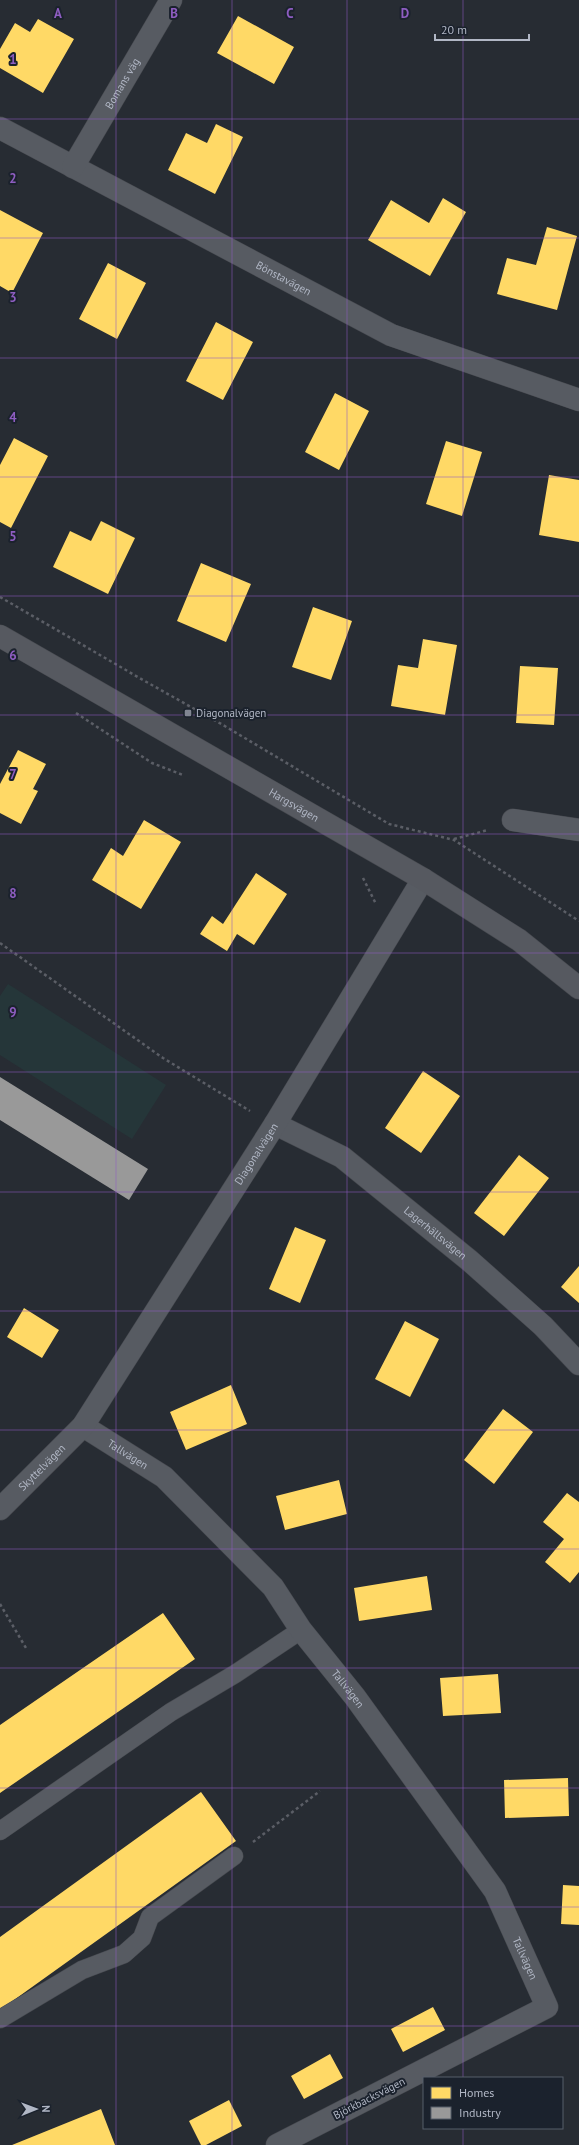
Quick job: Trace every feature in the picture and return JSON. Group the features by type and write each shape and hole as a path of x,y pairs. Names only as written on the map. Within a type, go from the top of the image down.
{"street":[{"name":"Bomans väg","path":"73,167 171,0"},
{"name":"Bönstavägen","path":"0,128 391,335 579,400"},
{"name":"Hargsvägen","path":"0,636 423,879 519,940 579,988"},
{"path":"513,820 579,830"},
{"name":"Diagonalvägen","path":"83,1426 275,1124 423,879"},
{"name":"Lagerhällsvägen","path":"275,1124 342,1157 470,1261 543,1326 579,1364"},
{"name":"Skyttelvägen","path":"0,1509 83,1426"},
{"name":"Tallvägen","path":"83,1426 164,1477 273,1587 301,1630 355,1697 495,1892 547,2007"},
{"name":"Björkbacksvägen","path":"277,2145 547,2007"}],"lane":[{"path":"0,1831 171,1712 236,1674 301,1630"},
{"path":"0,2019 82,1970 124,1954 142,1938 150,1918 234,1856"}],"path":[{"path":"0,597 230,729 389,824 454,840 579,921"},
{"path":"74,710 78,716 152,763 186,777"},
{"path":"454,840 513,820"},
{"path":"363,876 376,903 373,910"},
{"path":"0,943 163,1058 252,1112 275,1124"},
{"path":"0,1604 26,1648"},
{"path":"234,1856 320,1791"}],"shaded area":[{"path":"8,984 166,1085 132,1139 0,1055 0,996"}],"building: Homes":[{"path":"238,16 294,47 274,84 217,53"},
{"path":"38,19 74,39 43,93 0,68 0,49 15,23 30,32"},
{"path":"216,124 243,137 215,194 168,170 186,133 207,143"},
{"path":"443,198 466,212 430,276 368,240 391,200 429,223"},
{"path":"0,210 43,233 12,293 0,286"},
{"path":"547,227 577,236 557,310 497,294 507,258 536,265"},
{"path":"108,263 146,283 117,339 79,319"},
{"path":"216,322 253,342 223,400 186,381"},
{"path":"335,393 369,411 339,470 305,452"},
{"path":"14,438 48,456 11,528 0,522 0,465"},
{"path":"446,441 482,452 462,516 426,504"},
{"path":"549,475 579,480 579,542 539,535"},
{"path":"101,521 135,538 108,594 53,567 70,531 91,541"},
{"path":"201,563 251,584 226,642 177,621"},
{"path":"313,607 352,621 331,680 292,667"},
{"path":"423,639 457,645 445,715 391,706 398,665 418,668"},
{"path":"520,666 558,668 554,725 516,723"},
{"path":"18,750 46,764 33,789 38,791 21,824 0,813 0,784"},
{"path":"144,820 181,842 141,909 92,880 111,848 123,856"},
{"path":"256,873 287,894 254,945 237,934 227,951 200,934 212,916 223,924"},
{"path":"423,1071 460,1096 421,1153 385,1128"},
{"path":"519,1155 549,1178 504,1236 474,1213"},
{"path":"295,1227 326,1240 300,1303 269,1289"},
{"path":"579,1266 579,1303 561,1287"},
{"path":"24,1308 59,1330 42,1358 7,1337"},
{"path":"405,1321 439,1339 410,1397 375,1379"},
{"path":"231,1385 247,1424 186,1450 170,1412"},
{"path":"503,1409 533,1432 494,1484 464,1460"},
{"path":"339,1480 347,1514 285,1530 276,1496"},
{"path":"567,1493 579,1502 579,1572 570,1583 545,1562 564,1539 543,1522"},
{"path":"427,1576 432,1610 359,1621 354,1588"},
{"path":"163,1613 195,1659 0,1793 0,1725"},
{"path":"498,1674 501,1713 443,1716 440,1678"},
{"path":"568,1778 569,1816 505,1818 504,1780"},
{"path":"201,1792 236,1841 0,2010 0,1937"},
{"path":"563,1885 579,1886 579,1925 561,1924"},
{"path":"433,2007 445,2030 403,2052 391,2029"},
{"path":"330,2054 343,2078 304,2099 291,2076"},
{"path":"229,2100 242,2126 206,2145 201,2145 189,2121"},
{"path":"101,2109 115,2145 12,2145"}],"building: Industry":[{"path":"0,1077 148,1169 129,1200 0,1120"}],"place":[{"name":"Diagonalvägen","path":"188,713"}]}
